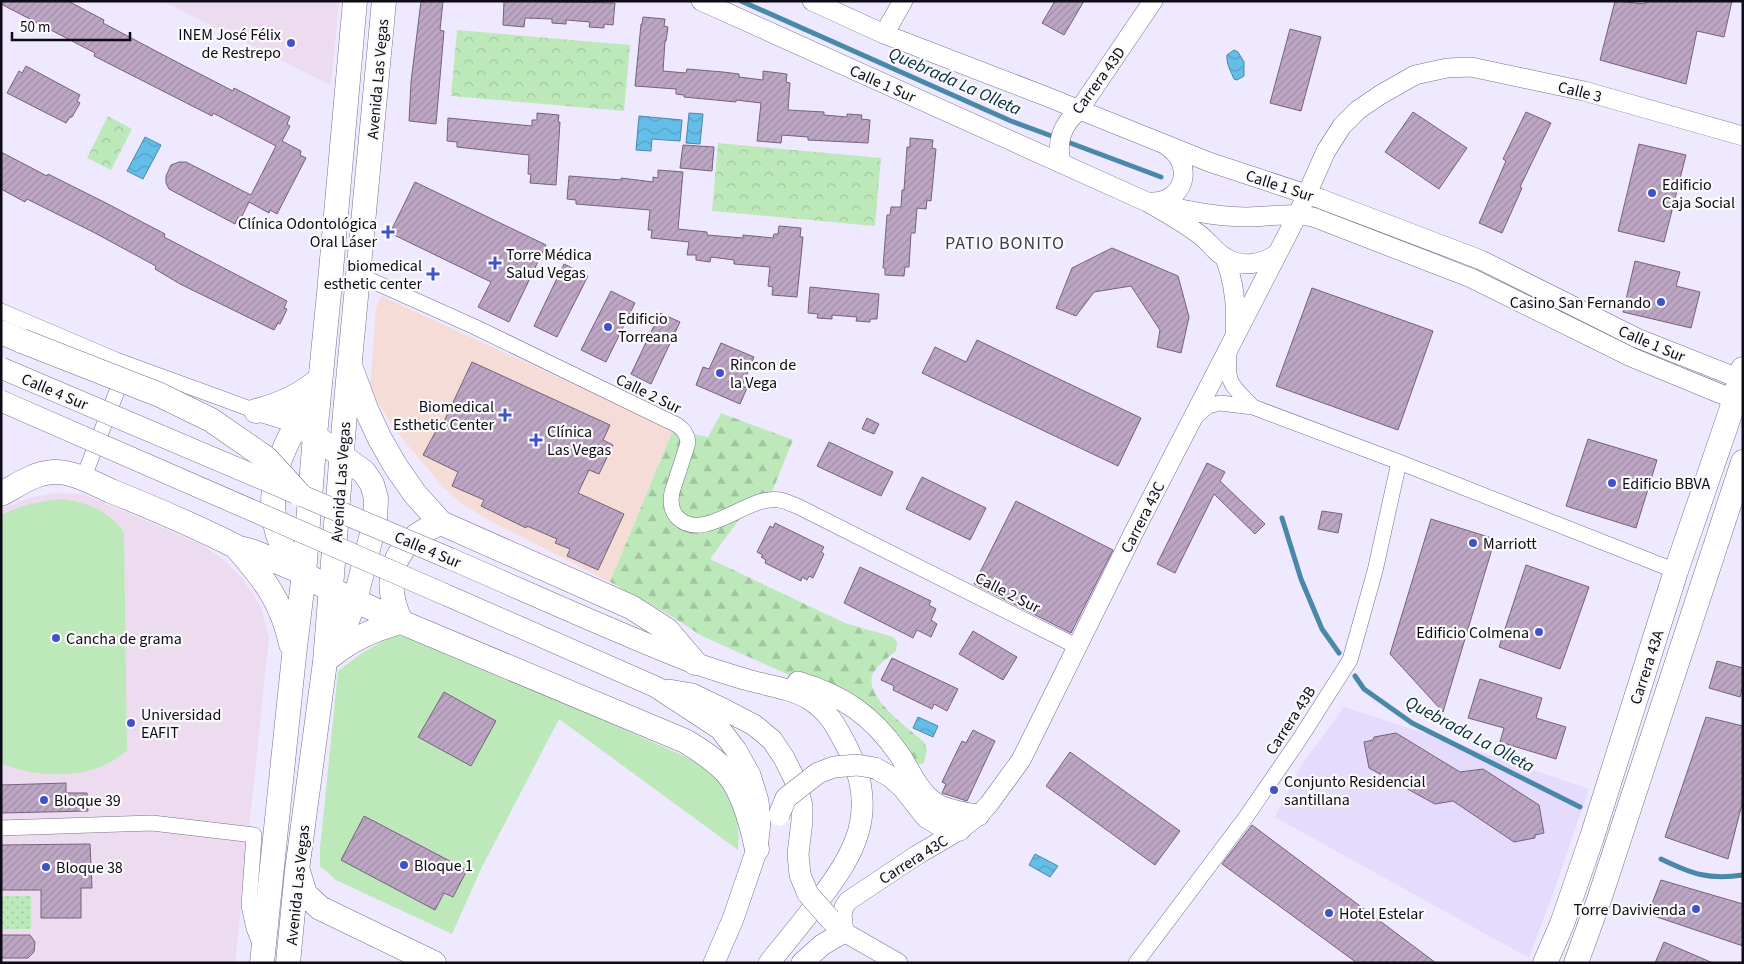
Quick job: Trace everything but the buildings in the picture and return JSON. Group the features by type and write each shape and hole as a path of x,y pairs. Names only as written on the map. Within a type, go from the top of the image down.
{"main road":[{"name":"Avenida Las Vegas","path":"263,958 303,576 300,434 321,379 355,1"},
{"name":"Avenida Las Vegas","path":"288,963 325,662 350,364 384,1"},
{"path":"18,332 160,395 211,420 266,458 299,494"},
{"path":"350,364 366,409 396,467 415,494 441,523 631,607 667,630 695,663"},
{"name":"Calle 4 Sur","path":"1,368 695,663 747,680 788,690 822,707 832,718 852,757 861,786 863,798 862,816 856,842 846,863 828,889 769,963"},
{"path":"256,411 289,400 321,379"},
{"name":"Carrera 43A","path":"1545,963 1562,924 1590,846 1676,572 1740,386"},
{"name":"Calle 4 Sur","path":"1,401 656,687"},
{"path":"256,411 276,427 300,434 342,455 364,472 372,484 376,498 375,522 355,600 347,621 325,662"},
{"path":"300,434 278,465 273,512 276,531 285,552 303,576"},
{"name":"Carrera 43A","path":"1576,963 1600,896 1743,462"},
{"path":"1,494 30,478 42,474 55,472 72,474 136,501 253,556 332,589 401,622 685,741 703,752 728,774 735,785 751,822 757,849"},
{"path":"401,622 394,606 391,589 393,571 399,555 410,540 424,530 441,523"},
{"path":"236,547 275,596 287,625 294,656"},
{"path":"325,662 360,637 401,622"},
{"path":"747,680 774,678 793,680 839,697 859,710 884,735 920,787 935,803 954,810 979,815"},
{"path":"656,687 720,730 736,750 750,775 758,801 760,822 757,849 733,919 714,963"},
{"path":"656,687 692,694 754,725 772,740 784,758 796,782 802,806 798,854 800,875 808,894 837,925 822,945 802,963"},
{"path":"727,963 754,894 786,798 818,773 834,767 857,764 875,768 903,788 926,817 938,825 960,830"},
{"path":"298,870 305,894 320,908 434,963"}],"street":[{"name":"Calle 1 Sur","path":"701,1 1147,202 1175,217 1202,236 1225,258 1235,262 1257,264 1277,254"},
{"name":"Calle 1 Sur","path":"812,1 884,34 1209,162 1307,194 1481,260 1740,386"},
{"path":"884,34 903,1"},
{"name":"Carrera 43D","path":"1061,163 1058,151 1059,139 1063,128 1079,110 1153,1"},
{"name":"Calle 3","path":"1416,75 1447,68 1471,67 1496,71 1584,91 1743,136"},
{"name":"Carrera 43C","path":"837,925 848,901 917,855 960,830 979,815 1021,760 1135,530 1298,214 1326,152 1342,126 1358,110 1416,75"},
{"path":"1147,202 1160,202 1172,197 1180,187 1184,175 1182,162 1175,151 1164,144"},
{"name":"Calle 1 Sur","path":"1147,202 1196,213 1247,217 1298,214 1313,217 1471,278 1631,357 1740,386"},
{"name":"Calle 1 Sur","path":"1225,258 1232,276 1236,296 1228,373 1231,384 1253,407"},
{"name":"Calle 2 Sur","path":"359,275 475,327 683,429 688,443 672,492 672,508 676,516 691,526 714,522 754,503 779,499 799,507 1078,647"},
{"path":"1,311 18,332 128,364 256,411"},
{"path":"83,479 128,364"},
{"name":"Calle 1 Sur","path":"1192,419 1208,406 1220,403 1253,407 1399,462 1676,572"},
{"name":"Carrera 43B","path":"1136,963 1246,817 1299,740 1350,660 1375,571 1399,462"},
{"path":"1,828 152,823 254,835 250,906 263,958"},
{"path":"837,925 898,963"}],"shaded area":[{"name":"INEM José Félix de Restrepo","path":"162,1 339,1 331,85"},
{"name":"Clínica Las Vegas","path":"381,296 673,430 610,582 487,519 461,503 445,489 396,431 370,391 376,308"},
{"name":"Universidad EAFIT","path":"54,493 83,494 202,545 223,559 242,578 261,607 269,638 235,963 1,963 1,509 29,498"},
{"path":"1344,707 1589,789 1529,958 1275,817 1301,766"}],"green space":[{"path":"457,30 630,45 624,111 451,96"},
{"path":"108,116 132,129 111,170 87,158"},
{"path":"718,143 881,158 875,226 712,211"},
{"path":"721,413 793,440 771,494 756,497 710,559 845,623 893,637 897,642 896,651 876,669 872,676 872,685 875,694 890,712 924,742 927,750 924,763 916,765 807,683 702,636 673,617 610,582 673,430 708,437"},
{"name":"Cancha de grama","path":"63,499 82,503 97,509 111,518 124,532 127,750 114,760 84,772 49,774 16,769 1,763 1,515 31,504"},
{"path":"392,636 417,637 686,757 707,769 725,788 734,807 737,817 738,850 559,719 481,869 452,934 336,880 320,866 320,848 338,671 362,653"},
{"path":"1,896 31,896 31,929 1,929"}],"water":[{"path":"1234,50 1238,52 1244,62 1244,76 1237,80 1234,79 1227,58 1227,55"},
{"path":"689,113 703,114 700,144 686,143"},
{"path":"639,116 682,120 680,141 652,139 651,151 636,150"},
{"path":"145,137 161,145 143,179 127,171"},
{"path":"918,717 938,726 933,737 913,728"},
{"path":"1035,854 1058,866 1050,877 1029,865"}],"waterway":[{"name":"Quebrada La Olleta","path":"741,1 1011,121 1057,138"},
{"name":"Quebrada La Olleta","path":"1065,141 1161,177"},
{"name":"Quebrada La Olleta","path":"1282,518 1301,579 1322,629 1339,653"},
{"name":"Quebrada La Olleta","path":"1355,676 1364,689 1412,723 1580,807"},
{"name":"Quebrada La Olleta","path":"1661,859 1682,869 1710,876 1743,875"}],"place":[{"name":"INEM José Félix de Restrepo","path":"291,43"},
{"name":"Edificio Caja Social","path":"1652,193"},
{"name":"Clínica Odontológica Oral Láser","path":"388,232"},
{"name":"Torre Médica Salud Vegas","path":"495,263"},
{"name":"biomedical esthetic center","path":"433,274"},
{"name":"Casino San Fernando","path":"1661,302"},
{"name":"Edificio Torreana","path":"608,327"},
{"name":"Rincon de la Vega","path":"720,373"},
{"name":"Biomedical Esthetic Center","path":"505,415"},
{"name":"Clínica Las Vegas","path":"536,440"},
{"name":"Edificio BBVA","path":"1612,483"},
{"name":"Marriott","path":"1473,543"},
{"name":"Edificio Colmena","path":"1539,632"},
{"name":"Cancha de grama","path":"56,638"},
{"name":"Universidad EAFIT","path":"131,723"},
{"name":"Conjunto Residencial santillana","path":"1274,790"},
{"name":"Bloque 39","path":"44,800"},
{"name":"Bloque 1","path":"404,865"},
{"name":"Bloque 38","path":"46,867"},
{"name":"Torre Davivienda","path":"1696,909"},
{"name":"Hotel Estelar","path":"1329,913"}],"district":[{"name":"PATIO BONITO","path":"1005,243"}]}
